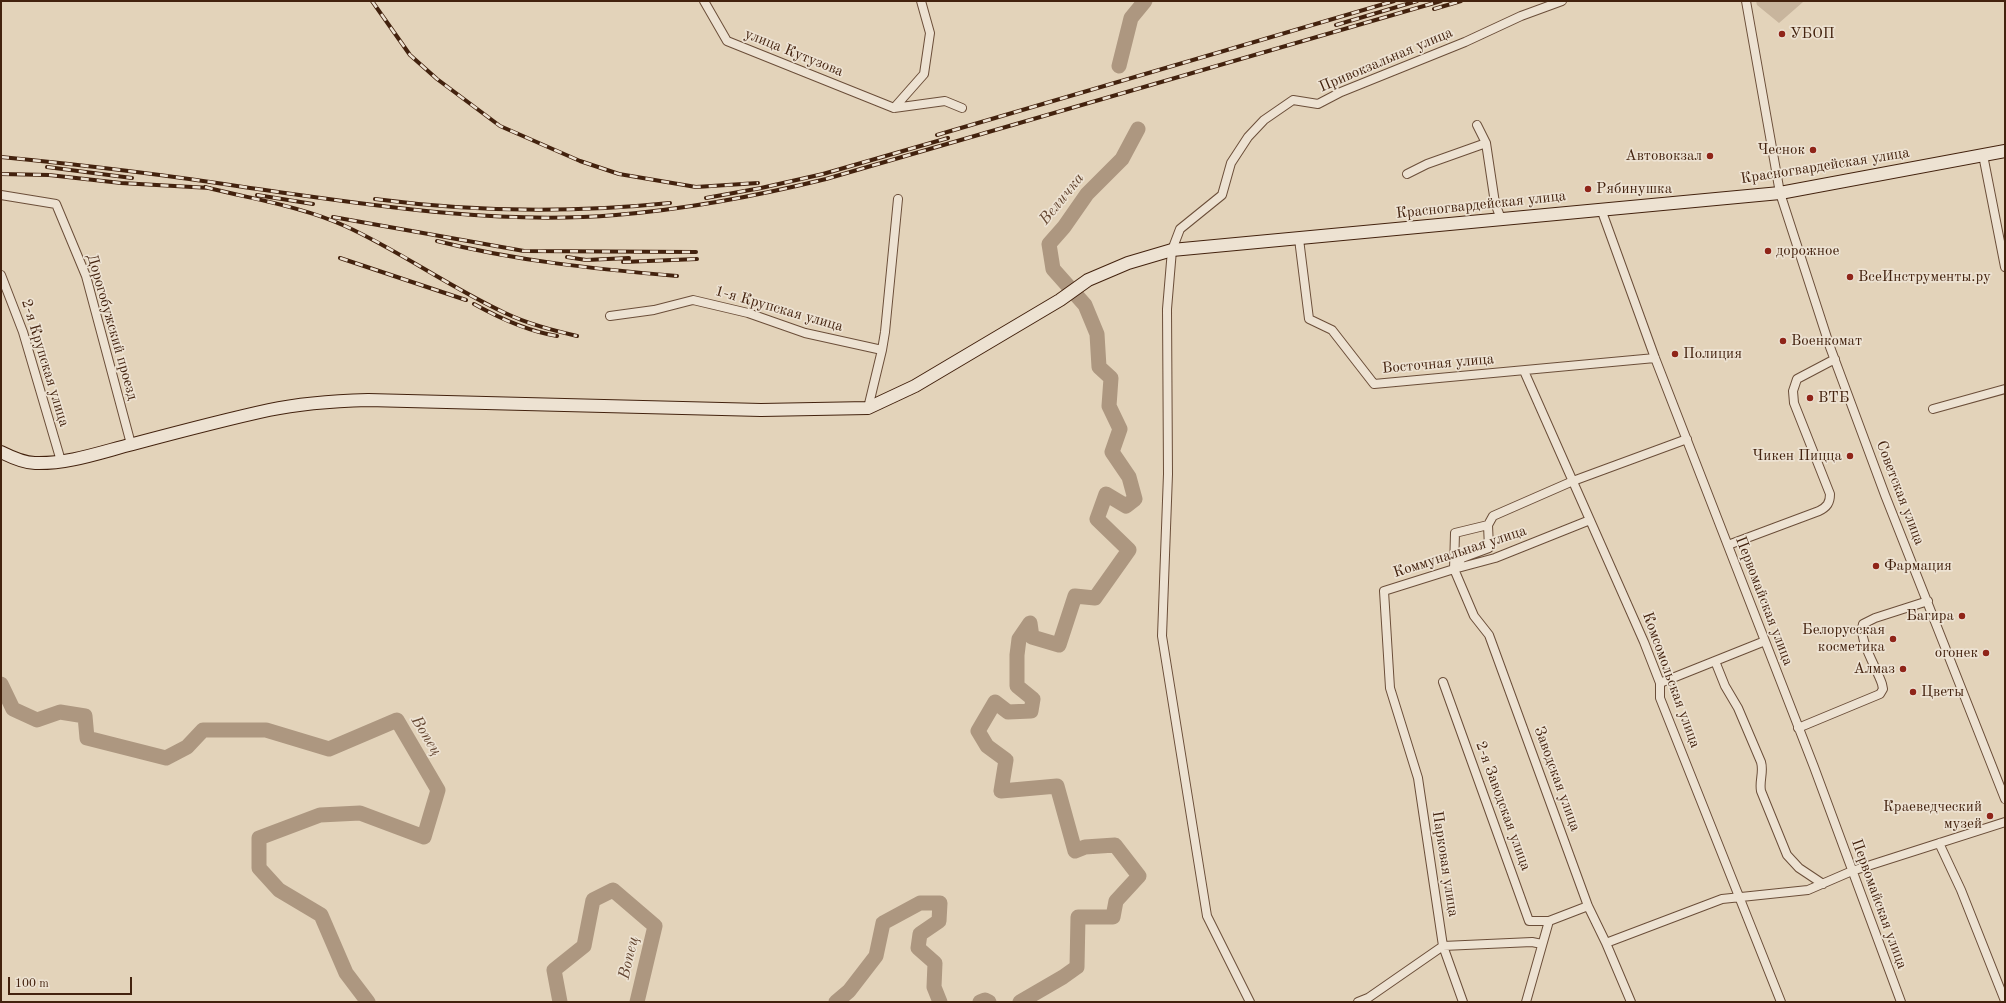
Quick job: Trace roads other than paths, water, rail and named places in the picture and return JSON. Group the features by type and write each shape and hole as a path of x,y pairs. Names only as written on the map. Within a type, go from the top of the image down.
{"street":[{"name":"улица Кутузова","path":"704,1 727,41 894,108"},
{"path":"894,108 924,74 930,33 921,1"},
{"name":"Привокзальная улица","path":"1250,1002 1207,916 1162,636 1168,474 1167,309 1172,250 1180,229 1222,195 1231,163 1248,137 1264,120 1293,100 1318,104 1340,92 1465,42 1521,16 1562,1"},
{"path":"1746,1 1780,193"},
{"path":"894,108 945,101 962,108"},
{"path":"1477,125 1486,143 1495,203 1501,219"},
{"path":"1407,174 1427,164 1486,143"},
{"name":"Красногвардейская улица","path":"868,408 915,386 1060,300 1088,280 1128,263 1172,250 1780,193 2005,151"},
{"path":"1983,155 2005,267"},
{"name":"Советская улица","path":"1780,193 1835,359 1885,495 2005,799"},
{"name":"Дорогобужский проезд","path":"1,195 56,204 86,276 131,444"},
{"path":"1,452 12,458 34,463 61,461 104,454 131,444 270,410 315,402 376,400 761,410 868,408 885,332 894,221 898,199"},
{"name":"Первомайская улица","path":"1601,209 1655,358 1798,728 1901,1002"},
{"name":"Восточная улица","path":"1300,239 1309,319 1332,330 1374,384 1655,358"},
{"name":"2-я Крупская улица","path":"1,274 23,332 61,461"},
{"name":"1-я Крупская улица","path":"610,316 654,310 693,300 748,313 805,333 882,350"},
{"path":"1728,545 1819,511 1825,508 1830,501 1830,494 1794,403 1793,391 1797,379 1835,359"},
{"name":"Комсомольская улица","path":"1524,371 1644,642 1660,683 1660,698 1781,1002"},
{"path":"1933,409 2005,389"},
{"path":"1454,568 1462,558 1489,548 1488,525 1492,516 1573,481 1687,439"},
{"name":"Коммунальная улица","path":"1390,688 1384,592 1454,568 1495,558 1590,520"},
{"path":"1454,568 1454,533 1488,525"},
{"name":"Заводская улица","path":"1454,568 1474,616 1489,635 1588,906 1606,943 1631,1002"},
{"path":"1798,728 1880,694 1883,689 1882,684 1863,638 1863,624 1875,618 1928,601"},
{"path":"1660,683 1764,640"},
{"path":"1715,661 1725,686 1738,708 1761,762 1761,791 1787,855 1799,868 1823,884"},
{"name":"2-я Заводская улица","path":"1443,682 1529,921 1549,921 1588,906"},
{"name":"Парковая улица","path":"1390,688 1418,778 1443,946 1463,1002"},
{"path":"1606,943 1722,899 1808,890 1852,871 2005,822"},
{"path":"1939,843 1961,890 2005,1001"},
{"path":"1526,1002 1549,921"},
{"path":"1358,1002 1368,998 1443,946 1532,942 1542,944"}],"waterway":[{"name":"Величка","path":"1119,66 1131,18 1145,1"},
{"name":"Величка","path":"1020,1002 1077,967 1078,917 1113,917 1116,901 1139,876 1115,845 1085,847 1075,851 1057,786 1001,791 1006,760 987,746 978,731 995,702 1008,712 1031,711 1033,699 1017,686 1017,655 1019,639 1030,623 1032,637 1059,645 1075,596 1095,598 1129,550 1097,519 1106,494 1126,506 1135,499 1129,477 1112,452 1120,429 1109,406 1111,378 1099,367 1097,334 1085,305 1053,269 1049,244 1064,227 1087,194 1122,159 1138,129"},
{"name":"Вопец","path":"1,684 13,709 37,720 60,712 85,716 87,738 166,758 187,747 203,730 266,730 329,749 397,720 438,790 424,837 360,813 320,815 259,838 259,868 279,890 321,915 346,973 368,1002"},
{"name":"Вопец","path":"560,1002 554,970 584,946 593,900 613,890 655,926 637,1002"},
{"name":"Величка","path":"836,1002 849,991 876,956 883,923 920,903 940,903 939,921 920,934 918,948 935,963 934,987 940,1002"},
{"name":"Величка","path":"980,1002 985,1000 989,1002"}],"railway":[{"path":"372,1 410,55 437,79 500,126 580,161 619,174 696,187 758,183"},
{"path":"937,135 1394,1"},
{"path":"1336,25 1417,1"},
{"path":"1,157 126,171 432,212 524,217 616,215 722,201 826,179 1441,1"},
{"path":"1434,9 1461,1"},
{"path":"706,198 761,188 823,174 948,138"},
{"path":"47,167 132,178"},
{"path":"1,174 49,175 121,183 210,188"},
{"path":"205,187 293,208 328,219 365,236 464,292 505,313 531,324 577,336"},
{"path":"257,195 313,204"},
{"path":"375,199 449,207 522,210 559,210 670,203"},
{"path":"333,217 524,251 696,252"},
{"path":"437,241 526,259 586,267 677,276"},
{"path":"567,257 586,260 629,258"},
{"path":"340,258 466,300"},
{"path":"623,262 697,259"},
{"path":"474,304 514,324 557,336"}],"place":[{"name":"УБОП","path":"1782,34"},
{"name":"Чеснок","path":"1813,150"},
{"name":"Автовокзал","path":"1710,156"},
{"name":"Рябинушка","path":"1588,189"},
{"name":"дорожное","path":"1768,251"},
{"name":"ВсеИнструменты.ру","path":"1850,277"},
{"name":"Военкомат","path":"1783,341"},
{"name":"Полиция","path":"1675,354"},
{"name":"ВТБ","path":"1810,398"},
{"name":"Чикен Пицца","path":"1850,456"},
{"name":"Фармация","path":"1876,566"},
{"name":"Багира","path":"1962,616"},
{"name":"Белорусская косметика","path":"1893,639"},
{"name":"огонек","path":"1986,653"},
{"name":"Алмаз","path":"1903,669"},
{"name":"Цветы","path":"1913,692"},
{"name":"Краеведческий музей","path":"1990,816"}]}
